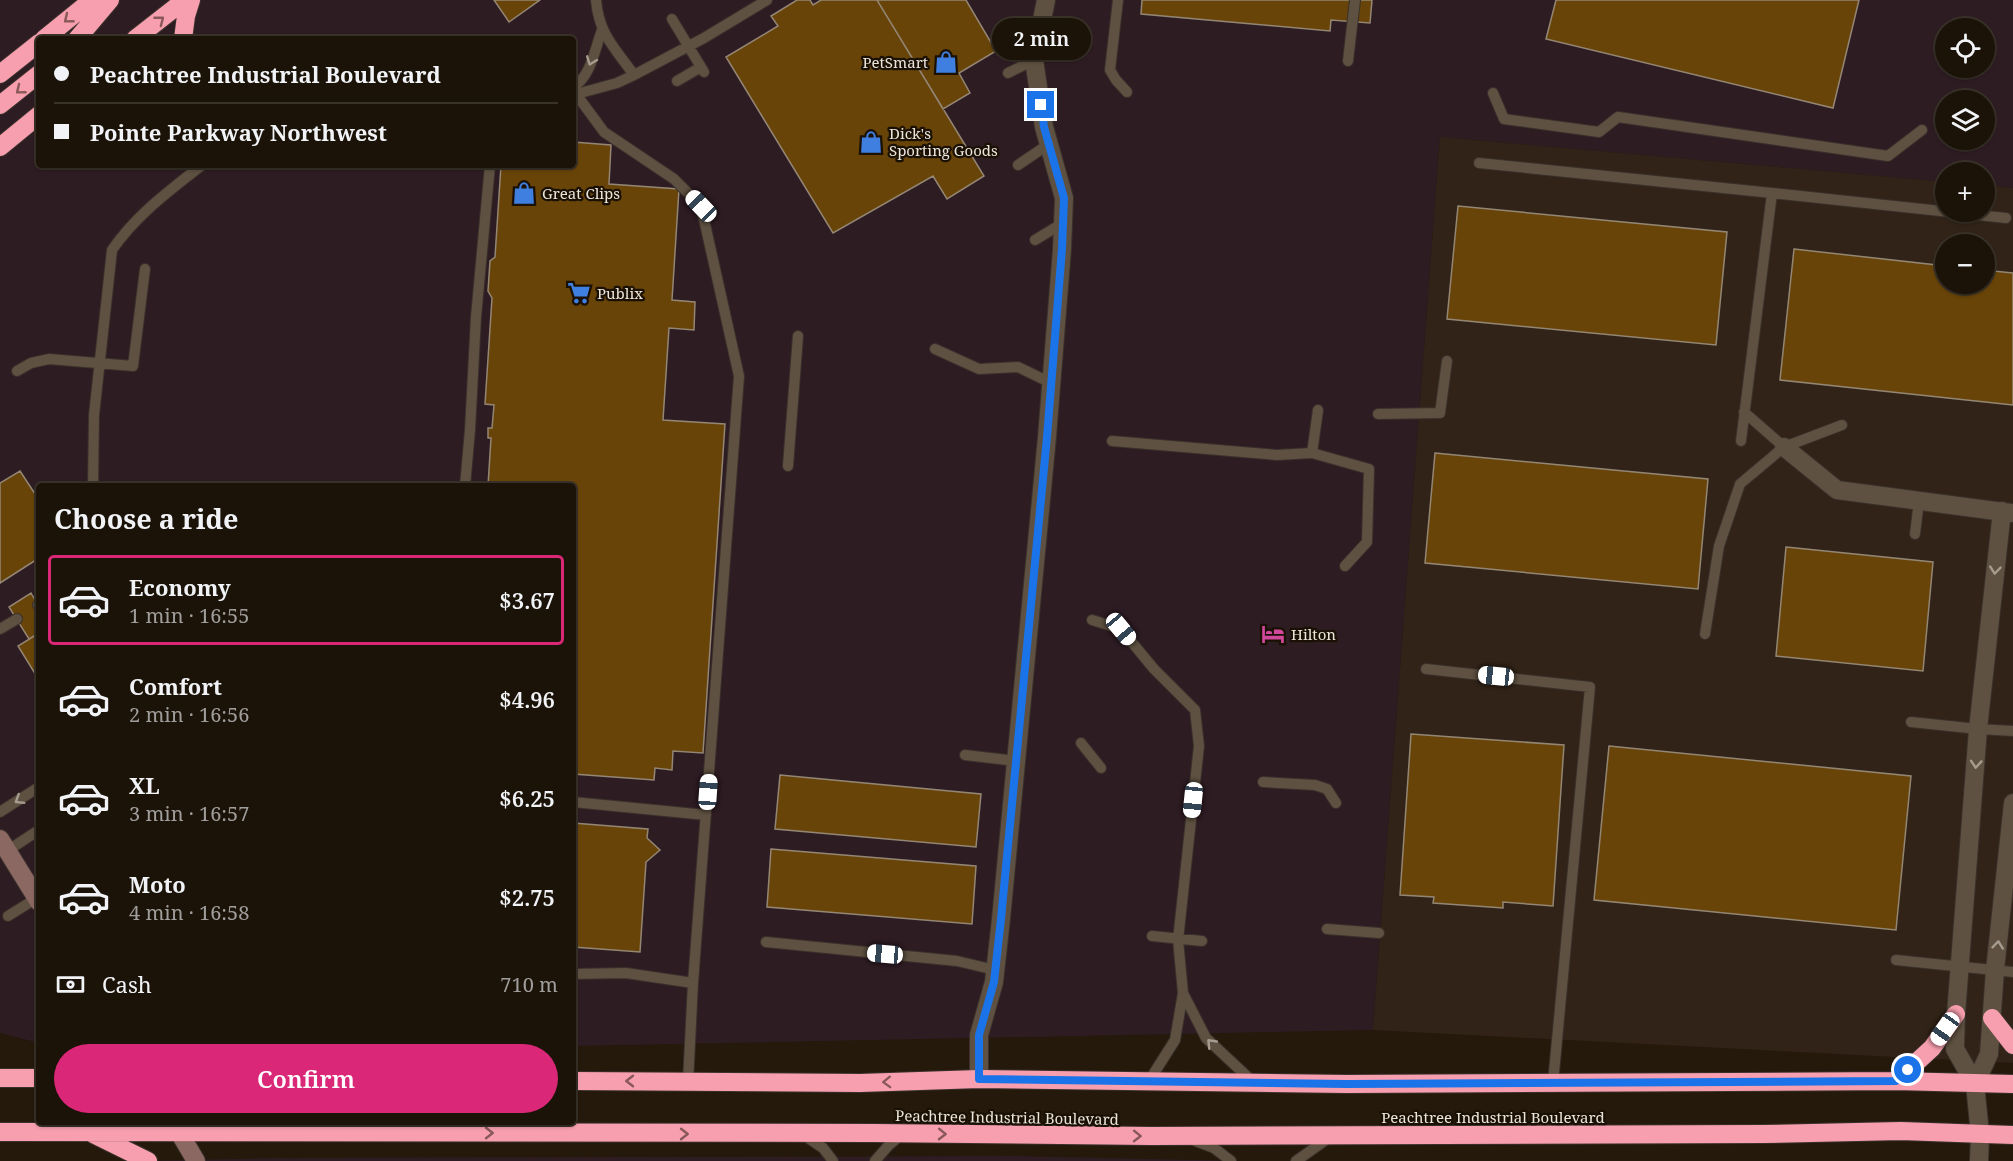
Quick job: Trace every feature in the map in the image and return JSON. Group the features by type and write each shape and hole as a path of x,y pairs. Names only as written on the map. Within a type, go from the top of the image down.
{"highway":[{"path":"48,36 92,0"},
{"path":"80,36 110,0"},
{"path":"139,36 184,0"},
{"path":"183,36 191,0"},
{"path":"0,74 36,45"},
{"path":"0,105 36,76"},
{"path":"0,147 36,118"},
{"path":"1896,1081 1932,1048 1956,1014"},
{"path":"1992,1018 2013,1045"},
{"path":"0,1078 36,1077"},
{"path":"576,1081 860,1083 979,1079 1553,1083 1896,1081 2013,1084"},
{"name":"Peachtree Industrial Boulevard","path":"0,1132 176,1127 1182,1136 1764,1134 1901,1131 2013,1135"},
{"path":"86,1131 148,1161"}],"main road":[{"path":"4,845 36,897"},
{"path":"176,1127 196,1161"}],"street":[{"path":"979,1079 979,1035 996,970 1051,383 1063,223 1064,198 1044,127 1034,60 1046,0"},
{"path":"1784,447 1837,490 2007,512 1978,729 1956,1014 1955,1049 1975,1084 1980,1134 1979,1161"},
{"path":"1975,1084 1988,1057 1992,1018 2004,971 2013,803"}],"lane":[{"path":"596,0 597,17 602,30 634,75"},
{"path":"597,17 604,0"},
{"path":"576,92 617,83 634,75 767,0"},
{"path":"1118,0 1110,70 1127,92"},
{"path":"1348,61 1355,0"},
{"path":"672,19 703,70 676,81"},
{"path":"576,89 588,69 602,30"},
{"path":"1008,73 1034,60"},
{"path":"1493,93 1504,118 1599,132 1618,117 1888,156 1922,130"},
{"path":"576,95 604,132 674,179 701,206 739,376 693,983 688,1082"},
{"path":"1018,165 1049,144"},
{"path":"1479,163 2006,218"},
{"path":"93,483 94,415 98,363 112,250 141,214 198,168"},
{"path":"465,483 476,317 490,168"},
{"path":"1741,441 1772,193"},
{"path":"1035,240 1063,223"},
{"path":"17,371 31,363 49,359 133,366 145,270"},
{"path":"788,466 798,336"},
{"path":"935,349 979,369 1018,367 1051,383"},
{"path":"1378,414 1440,413 1447,361"},
{"path":"1312,453 1318,410"},
{"path":"1744,411 1784,447"},
{"path":"1705,634 1719,546 1740,484 1784,447 1842,426"},
{"path":"1112,441 1277,455 1312,453 1369,469 1366,542 1346,566"},
{"path":"1915,534 1918,501"},
{"path":"0,629 16,619"},
{"path":"1092,620 1121,629 1154,669 1196,710 1199,746 1178,940 1183,993 1175,1040 1149,1081"},
{"path":"1426,669 1590,687 1553,1083"},
{"path":"1911,722 2013,731"},
{"path":"1081,743 1101,768"},
{"path":"965,756 1016,761"},
{"path":"1263,782 1315,785 1327,789 1336,803"},
{"path":"0,812 36,790"},
{"path":"576,802 706,815"},
{"path":"4,845 36,831"},
{"path":"8,916 36,901"},
{"path":"1326,929 1379,933"},
{"path":"1152,936 1202,941"},
{"path":"766,942 957,961 996,970"},
{"path":"1896,960 2004,971"},
{"path":"576,974 626,974 693,983"},
{"path":"1183,993 1206,1038 1253,1082"},
{"path":"801,1133 823,1148 833,1161"},
{"path":"875,1161 903,1133"},
{"path":"1296,1161 1333,1135"},
{"path":"1182,1136 1214,1148 1231,1161"}],"shaded area":[{"path":"0,0 2013,0 2013,188 1995,186 1995,162 1935,162 1935,181 1440,137 1373,1030 576,1046 576,483 36,483 36,1042 0,1033"},
{"path":"1440,137 1935,181 1935,222 1995,222 1995,186 2013,188 2013,1063 1373,1030"},
{"path":"1016,1156 1242,1161 143,1161 275,1158"}],"building":[{"path":"494,0 540,0 509,22"},
{"name":"Dick's Sporting Goods","path":"797,0 810,0 813,5 821,0 877,0 984,176 947,199 933,176 833,233 726,57 778,26 771,16"},
{"name":"PetSmart","path":"877,0 966,0 996,51 959,73 970,93 943,109"},
{"path":"1142,0 1372,0 1370,23 1331,20 1330,31 1141,14"},
{"path":"1556,0 1859,0 1833,108 1546,39"},
{"path":"576,142 611,145 609,184 679,189 672,300 695,302 694,330 669,328 663,420 725,424 703,753 673,751 672,770 655,768 654,780 576,774 576,483 488,483 491,438 488,438 488,428 492,428 494,405 485,404 492,298 488,291 490,261 495,257 501,168 576,168"},
{"path":"1458,206 1727,232 1716,345 1447,319"},
{"path":"1794,249 1935,265 1935,294 1995,294 1995,271 2013,273 2013,405 1780,380"},
{"path":"1435,453 1708,479 1698,589 1425,563"},
{"path":"20,471 36,495 36,560 0,583 0,483"},
{"path":"1786,547 1933,562 1923,671 1776,656"},
{"path":"31,593 36,602 36,635 29,639 9,607"},
{"path":"36,635 36,675 18,646"},
{"path":"1411,734 1564,745 1553,906 1503,902 1503,908 1433,903 1434,897 1400,895"},
{"path":"1609,746 1911,776 1896,930 1594,900"},
{"path":"780,775 981,794 976,847 775,829"},
{"path":"576,823 648,829 647,838 660,850 646,862 640,952 576,947"},
{"path":"771,849 976,866 972,924 767,907"}],"place":[{"name":"PetSmart","path":"946,62"},
{"name":"Dick's Sporting Goods","path":"871,142"},
{"name":"Great Clips","path":"524,193"},
{"name":"Publix","path":"579,293"},
{"name":"Hilton","path":"1273,634"}],"route":[{"path":"1041,105 1044,127 1064,198 1062,249 1047,437 1001,919 994,982 979,1035 979,1079 1347,1084 1896,1081 1908,1070"}]}
